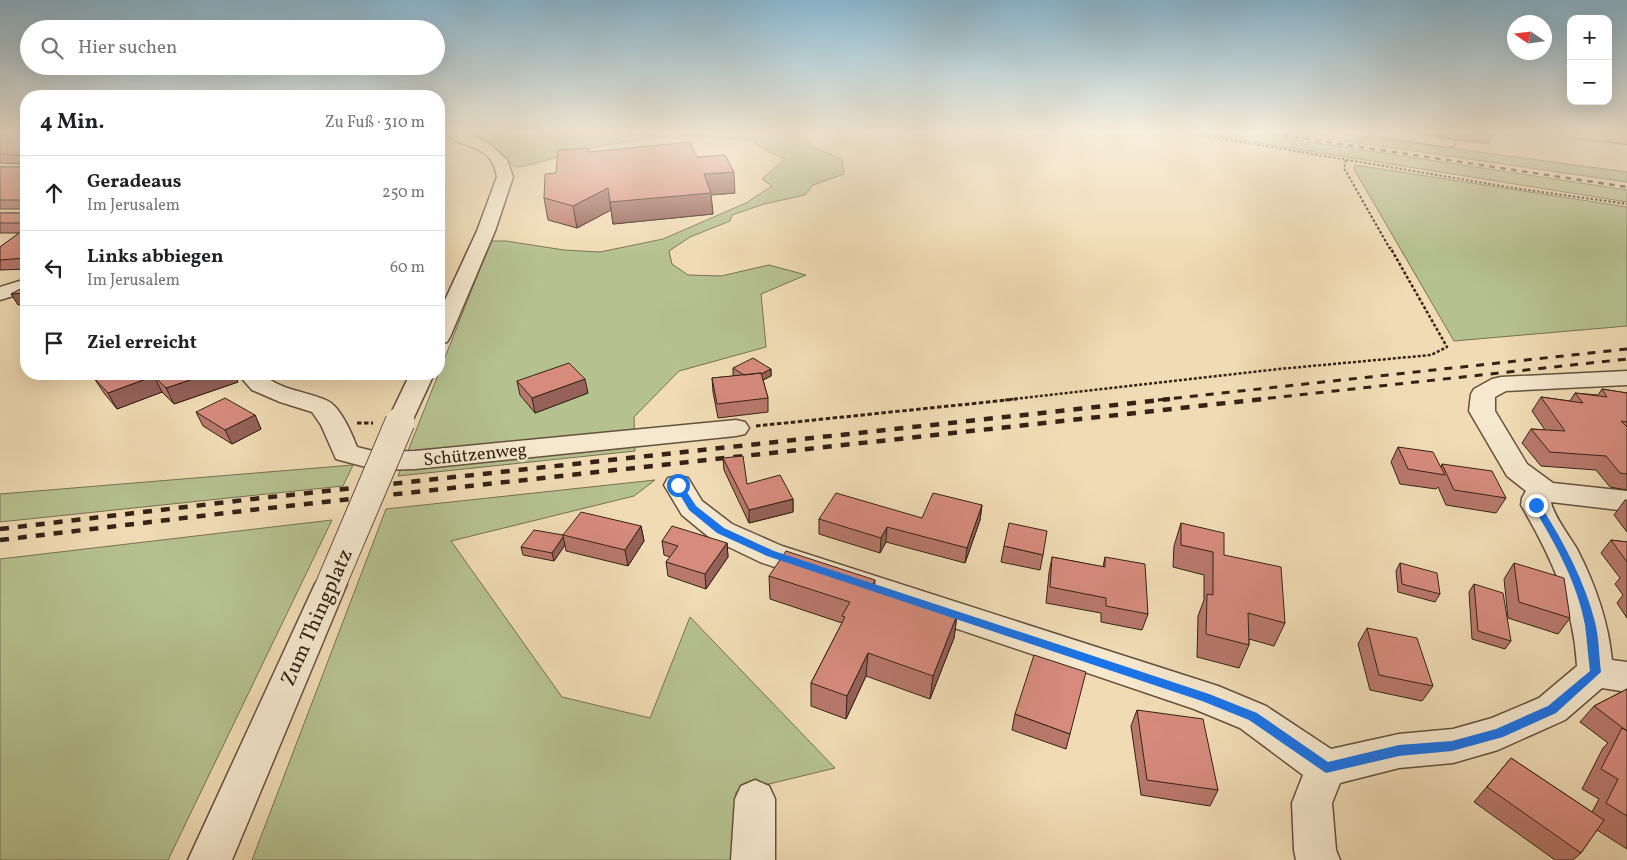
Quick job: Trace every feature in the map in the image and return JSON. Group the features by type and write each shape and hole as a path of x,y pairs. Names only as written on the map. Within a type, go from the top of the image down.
{"street":[{"path":"445,323 486,231 505,172"},
{"path":"0,294 20,287"},
{"path":"1627,378 1501,384 1483,394 1482,412 1517,470 1545,492 1627,501"},
{"name":"Schützenweg","path":"256,380 261,385 289,398 321,407 334,424 346,453 378,461 416,460 736,428"},
{"name":"Zum Thingplatz","path":"210,860 330,584 388,423 418,380"},
{"path":"678,485 692,508 721,531 771,554 1205,697 1253,717 1326,768 1399,751 1452,746 1498,733 1552,709 1611,675 1590,623 1575,578 1560,546 1536,505 1536,498 1545,492"},
{"path":"1318,860 1315,850 1312,803 1326,768"}],"lane":[{"path":"753,860 755,799"}],"path":[{"path":"736,428 1122,388 1279,368 1431,354 1447,347 1346,172"},
{"path":"1419,172 1627,204"},
{"path":"348,424 388,423"}],"green space":[{"path":"770,172 844,172 844,174 813,185 805,195 764,204 732,215 730,221 690,237 669,251 672,264 688,275 721,276 769,265 806,275 761,294 766,347 679,371 634,417 635,451 398,476 436,380 445,380 445,357 491,241 506,241 564,250 600,252 663,239 746,203 772,186 762,179"},
{"path":"1356,172 1401,172 1627,207 1627,326 1454,341"},
{"path":"1441,172 1509,172 1627,190 1627,202"},
{"path":"1559,172 1627,172 1627,182"},
{"path":"353,465 343,486 0,522 0,494"},
{"path":"655,480 634,496 451,541 562,697 650,718 690,617 835,768 736,792 732,860 252,860 386,509"},
{"path":"332,520 168,860 0,860 0,559"}],"building":[{"path":"0,172 20,172 20,200 0,200"},
{"path":"732,172 704,174 711,193 610,202 608,188 573,206 544,198 545,174"},
{"path":"0,213 20,213 20,223 0,223"},
{"path":"20,232 20,258 0,260 0,247"},
{"path":"20,289 20,293 11,294"},
{"path":"753,358 771,369 761,374 744,375 733,368"},
{"path":"569,363 585,379 532,398 517,381"},
{"path":"761,373 768,398 717,404 712,378"},
{"path":"96,380 143,380 108,393"},
{"path":"158,380 190,380 166,388"},
{"path":"1602,389 1627,393 1627,422 1621,421 1627,427 1627,474 1620,473 1606,456 1550,452 1531,429 1565,431 1541,397 1583,403 1575,393 1607,397"},
{"path":"225,398 255,415 225,430 196,412"},
{"path":"1398,447 1433,452 1445,475 1408,469"},
{"path":"743,456 747,484 780,475 793,499 749,510 723,458"},
{"path":"1442,464 1492,471 1506,498 1454,490"},
{"path":"836,493 922,518 933,493 982,505 967,548 887,527 881,538 819,519"},
{"path":"581,512 641,526 625,550 563,535"},
{"path":"1009,523 1047,531 1043,555 1004,546"},
{"path":"1181,523 1224,533 1224,555 1281,567 1285,623 1248,613 1249,645 1206,634 1207,594 1213,595 1213,552 1181,545"},
{"path":"672,526 727,543 705,574 666,562 678,546 662,541"},
{"path":"534,530 563,535 563,537 552,553 521,547"},
{"path":"1611,540 1627,542 1627,562"},
{"path":"786,551 875,580 871,587 957,615 933,676 868,653 847,696 811,683 845,617 842,616 850,602 769,576"},
{"path":"1052,557 1105,567 1105,557 1145,564 1148,614 1106,606 1106,598 1050,587"},
{"path":"1400,563 1437,573 1440,594 1402,584"},
{"path":"1514,563 1564,578 1570,618 1519,602"},
{"path":"1474,584 1503,593 1511,641 1478,631"},
{"path":"1367,628 1417,638 1433,686 1379,675"},
{"path":"1034,655 1086,672 1070,734 1015,714"},
{"path":"1627,689 1627,731 1594,706"},
{"path":"1137,710 1203,719 1218,790 1147,780"},
{"path":"1622,728 1627,731 1627,816 1606,803 1618,779 1601,769"},
{"path":"1511,758 1604,820 1581,853 1487,787"}],"railway":[{"path":"1528,172 1627,187"},
{"path":"1158,400 1627,349"},
{"path":"1252,400 1627,359"},
{"path":"0,529 253,499 1170,399"},
{"path":"0,540 251,510 1263,399"}],"route":[{"path":"678,485 692,508 721,531 771,554 1205,697 1253,717 1326,768 1399,751 1452,746 1498,733 1552,709 1595,672 1590,623 1575,578 1560,546 1536,505"}]}
